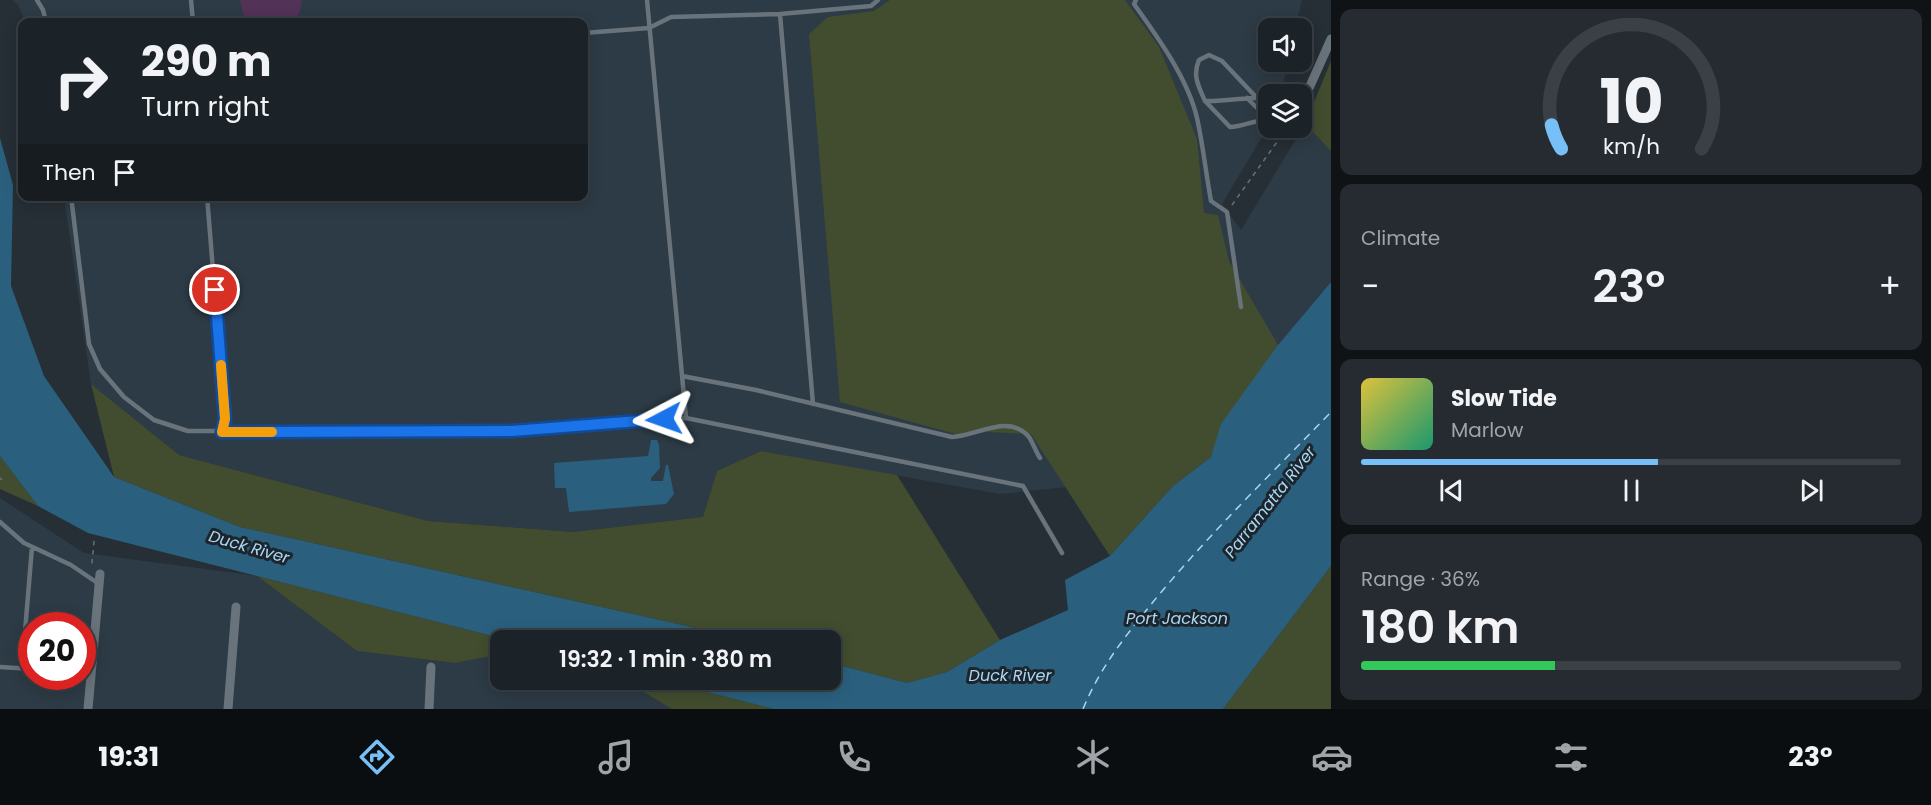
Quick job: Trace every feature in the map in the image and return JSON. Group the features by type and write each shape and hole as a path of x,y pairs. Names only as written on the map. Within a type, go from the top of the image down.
{"street":[{"path":"1311,84 1331,39"},
{"path":"95,612 99,579"},
{"path":"228,709 236,607"},
{"path":"429,709 431,667"},
{"path":"87,690 88,709"}],"lane":[{"path":"37,0 45,18"},
{"path":"191,0 193,18"},
{"path":"647,0 686,417"},
{"path":"588,33 649,28 672,17 780,14 871,6 878,0"},
{"path":"1136,0 1134,4 1161,42 1197,116 1211,201 1227,212 1241,307"},
{"path":"780,14 813,404"},
{"path":"1256,97 1222,61 1209,56 1199,60 1196,73 1197,83 1205,101 1230,127 1258,120"},
{"path":"1205,101 1221,102 1256,97"},
{"path":"1247,98 1258,109"},
{"path":"72,201 89,344 100,369 124,397 154,420 188,431 512,431 686,417 1023,486 1062,553"},
{"path":"207,201 225,419 222,432"},
{"path":"682,376 756,390 952,437 966,437 1003,426 1017,428 1029,437 1040,458"},
{"path":"0,522 24,543 99,579"},
{"path":"27,612 32,547"},
{"path":"0,667 18,668"}],"path":[{"path":"1227,212 1280,138"},
{"path":"94,541 92,563 99,579"}],"shaded area":[{"path":"13,0 1302,0 1298,18 1258,18 1258,72 1286,72 1283,84 1258,84 1258,138 1261,138 1222,204 1241,230 1297,138 1312,138 1312,131 1331,151 1331,282 1167,477 1000,494 761,451 717,471 703,517 573,532 428,521 179,455 91,384 65,201 588,201 588,18 23,18 18,5"},
{"path":"0,498 84,553 257,576 357,651 455,663 490,656 490,690 640,690 672,709 0,709"}],"green space":[{"path":"890,0 1125,0 1159,47 1197,139 1204,213 1218,215 1229,261 1278,345 1211,457 1173,486 1110,556 1031,434 988,432 959,435 840,402 809,34 828,17 874,11"},
{"path":"1331,61 1331,151 1312,131 1312,107"},
{"path":"91,384 179,455 428,521 573,532 703,517 717,471 761,451 897,475 1000,640 947,672 907,683 841,666 841,630 703,630 240,527 114,477"},
{"path":"0,456 38,506 0,489"},
{"path":"1331,566 1331,709 1223,709"},
{"path":"257,576 490,635 490,656 455,663 357,651"},
{"path":"640,690 699,690 774,709 672,709"}],"water":[{"name":"Duck River","path":"0,138 13,185 11,286 44,376 114,477 240,527 703,630 490,630 490,635 88,533 38,506 0,456"},
{"name":"Port Jackson","path":"1331,282 1331,566 1223,709 774,709 699,690 841,690 841,666 907,683 947,672 1000,640 1068,610 1065,580 1110,556 1173,486 1211,457 1221,424 1278,345"},
{"path":"651,440 657,440 659,445 660,468 651,481 663,481 666,465 668,465 674,494 666,504 569,512 566,488 555,488 554,463 648,456"}],"building":[{"path":"240,0 302,0 300,12 295,18 246,18"}],"ferry route":[{"path":"1083,709 1105,666 1153,602 1218,529 1331,412"}],"slow traffic":[{"path":"221,365 225,419 222,432 272,432"}],"route":[{"path":"215,290 225,419 222,432 512,431 664,419"}],"water label":[{"name":"Parramatta River","path":"1270,502"}]}
